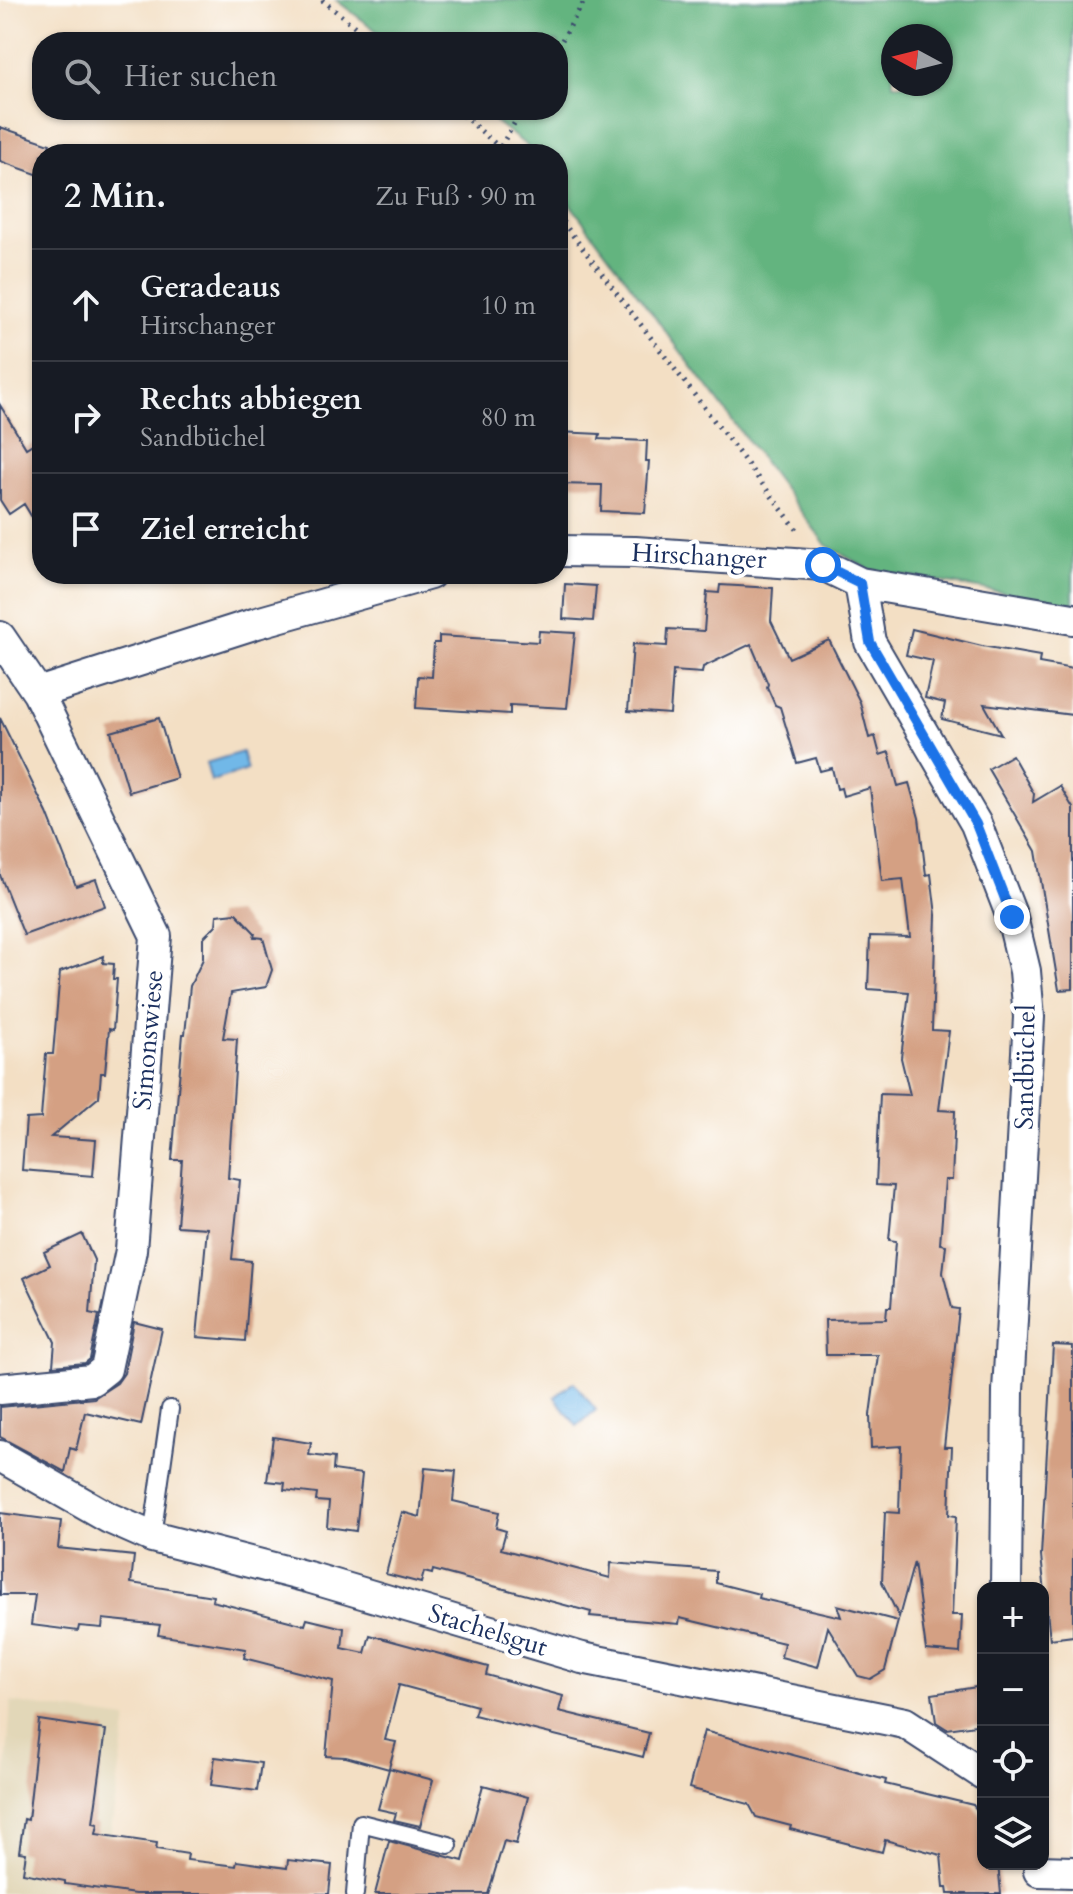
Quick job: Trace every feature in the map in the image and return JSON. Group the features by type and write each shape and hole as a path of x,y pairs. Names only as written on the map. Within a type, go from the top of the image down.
{"street":[{"name":"Hirschanger","path":"568,551 635,552 823,565 860,583 1073,619"},
{"name":"Sandbüchel","path":"860,583 870,642 976,824 1012,917 1025,971 1029,1017 1008,1391 1006,1582"},
{"path":"38,693 257,623 395,584"},
{"name":"Simonswiese","path":"0,637 38,693 156,936 131,1250 106,1369 92,1380 0,1389"},
{"name":"Stachelsgut","path":"0,1456 109,1518 152,1537 308,1577 582,1658 905,1723 977,1770"},
{"path":"1039,1876 1073,1872"}],"lane":[{"path":"152,1537 170,1409"},
{"path":"355,1894 361,1823 449,1845"}],"path":[{"path":"322,0 362,32"},
{"path":"567,32 585,0"},
{"path":"469,120 499,144"},
{"path":"502,144 516,120"},
{"path":"568,229 823,565"}],"shaded area":[{"path":"11,1702 127,1719 102,1894 0,1894"}],"green space":[{"path":"336,0 1073,0 1073,604 870,570 826,545 568,201 568,144 524,144 493,120 568,120 568,32 378,32"}],"water":[{"path":"242,752 247,770 211,781 206,763"},
{"path":"574,1382 596,1410 577,1426 555,1397"}],"building":[{"path":"0,127 50,144 32,144 32,172 0,161"},
{"path":"0,405 26,448 32,444 32,517 24,504 9,514 0,500"},
{"path":"568,432 600,434 599,439 647,441 646,461 649,461 645,513 601,511 602,485 568,484"},
{"path":"565,584 596,586 593,621 563,619"},
{"path":"720,585 773,588 771,621 789,658 829,640 860,702 869,738 875,736 880,755 889,752 898,786 909,783 919,818 926,875 931,874 936,915 932,1030 949,1031 939,1110 955,1111 952,1180 945,1180 940,1244 946,1245 943,1273 952,1308 959,1309 944,1447 952,1447 949,1515 956,1516 952,1615 962,1615 960,1653 926,1650 914,1562 899,1617 882,1582 885,1512 899,1513 901,1446 871,1448 870,1415 878,1355 826,1355 825,1320 886,1319 887,1307 891,1307 896,1241 889,1240 894,1186 876,1185 880,1094 910,1095 901,1058 909,992 868,989 870,936 910,937 903,879 882,881 870,788 843,796 841,788 837,789 832,768 820,771 816,758 797,763 780,707 775,705 751,644 703,667 702,673 673,671 670,714 628,711 633,644 667,646 668,629 704,631 707,592 719,593"},
{"path":"912,629 1040,656 1039,663 1073,669 1073,715 984,704 1001,734 942,719 945,703 925,698 933,661 906,655"},
{"path":"539,631 575,633 567,708 510,705 510,714 416,708 418,676 432,677 434,643 439,643 439,636 538,642"},
{"path":"0,718 47,813 76,886 96,879 105,906 24,935 0,875"},
{"path":"159,718 177,778 129,792 111,732"},
{"path":"1012,755 1034,794 1033,802 1060,786 1073,808 1073,989 1059,990 1036,851 988,769"},
{"path":"236,913 255,933 254,937 263,938 272,970 266,987 231,993 223,1038 237,1039 228,1178 240,1180 232,1259 251,1261 245,1341 197,1337 207,1228 177,1226 182,1160 172,1160 190,986 203,959 203,938 216,925 217,915"},
{"path":"104,956 103,963 114,964 113,979 117,979 113,1030 109,1029 105,1073 101,1073 99,1097 51,1137 96,1140 93,1176 22,1170 26,1119 41,1118 46,1054 53,1054 60,972"},
{"path":"82,1234 94,1260 90,1313 99,1315 90,1359 85,1363 53,1366 55,1342 24,1278 50,1265 44,1252"},
{"path":"134,1322 162,1329 141,1425 85,1412 76,1450 70,1448 65,1472 0,1437 0,1407 94,1398 117,1383 124,1373"},
{"path":"1053,1345 1073,1346 1073,1636 1050,1639 1049,1582 1044,1582 1041,1556"},
{"path":"273,1437 311,1443 309,1455 334,1458 333,1470 362,1474 356,1531 327,1527 329,1502 316,1501 317,1494 284,1490 285,1483 267,1481"},
{"path":"425,1468 456,1471 453,1501 499,1512 496,1528 506,1531 501,1549 610,1578 611,1563 716,1571 716,1583 759,1594 758,1598 841,1617 837,1605 898,1621 885,1670 870,1679 858,1676 828,1627 818,1667 781,1657 784,1643 680,1618 679,1624 590,1616 591,1612 433,1570 432,1574 424,1572 421,1583 386,1574 402,1512 420,1517"},
{"path":"0,1513 61,1521 58,1548 134,1556 131,1583 213,1596 212,1601 305,1625 307,1619 344,1628 342,1648 365,1653 370,1635 488,1667 486,1675 563,1696 559,1711 649,1733 643,1757 474,1715 477,1706 399,1685 385,1740 396,1742 389,1768 433,1780 420,1826 394,1820 396,1813 378,1809 389,1769 346,1757 326,1756 333,1681 244,1658 246,1649 158,1635 160,1625 103,1619 102,1628 79,1626 78,1631 31,1625 35,1595 0,1595"},
{"path":"977,1687 977,1725 947,1729 936,1722 932,1694"},
{"path":"39,1720 106,1730 93,1823 98,1824 96,1834 157,1843 156,1849 188,1854 187,1860 236,1866 237,1861 287,1868 288,1860 332,1865 329,1894 135,1894 65,1884 65,1881 23,1873 26,1853 19,1852 24,1819 28,1820"},
{"path":"704,1731 886,1780 885,1784 973,1805 977,1810 977,1870 999,1870 1001,1894 948,1894 947,1887 944,1887 941,1855 885,1840 882,1852 790,1829 791,1826 756,1817 749,1804 689,1788"},
{"path":"215,1757 261,1763 257,1791 211,1785"},
{"path":"483,1785 528,1797 516,1844 504,1841 488,1894 375,1894 389,1841 463,1861"}],"route":[{"path":"823,565 860,583 870,642 976,824 1012,917"}]}
